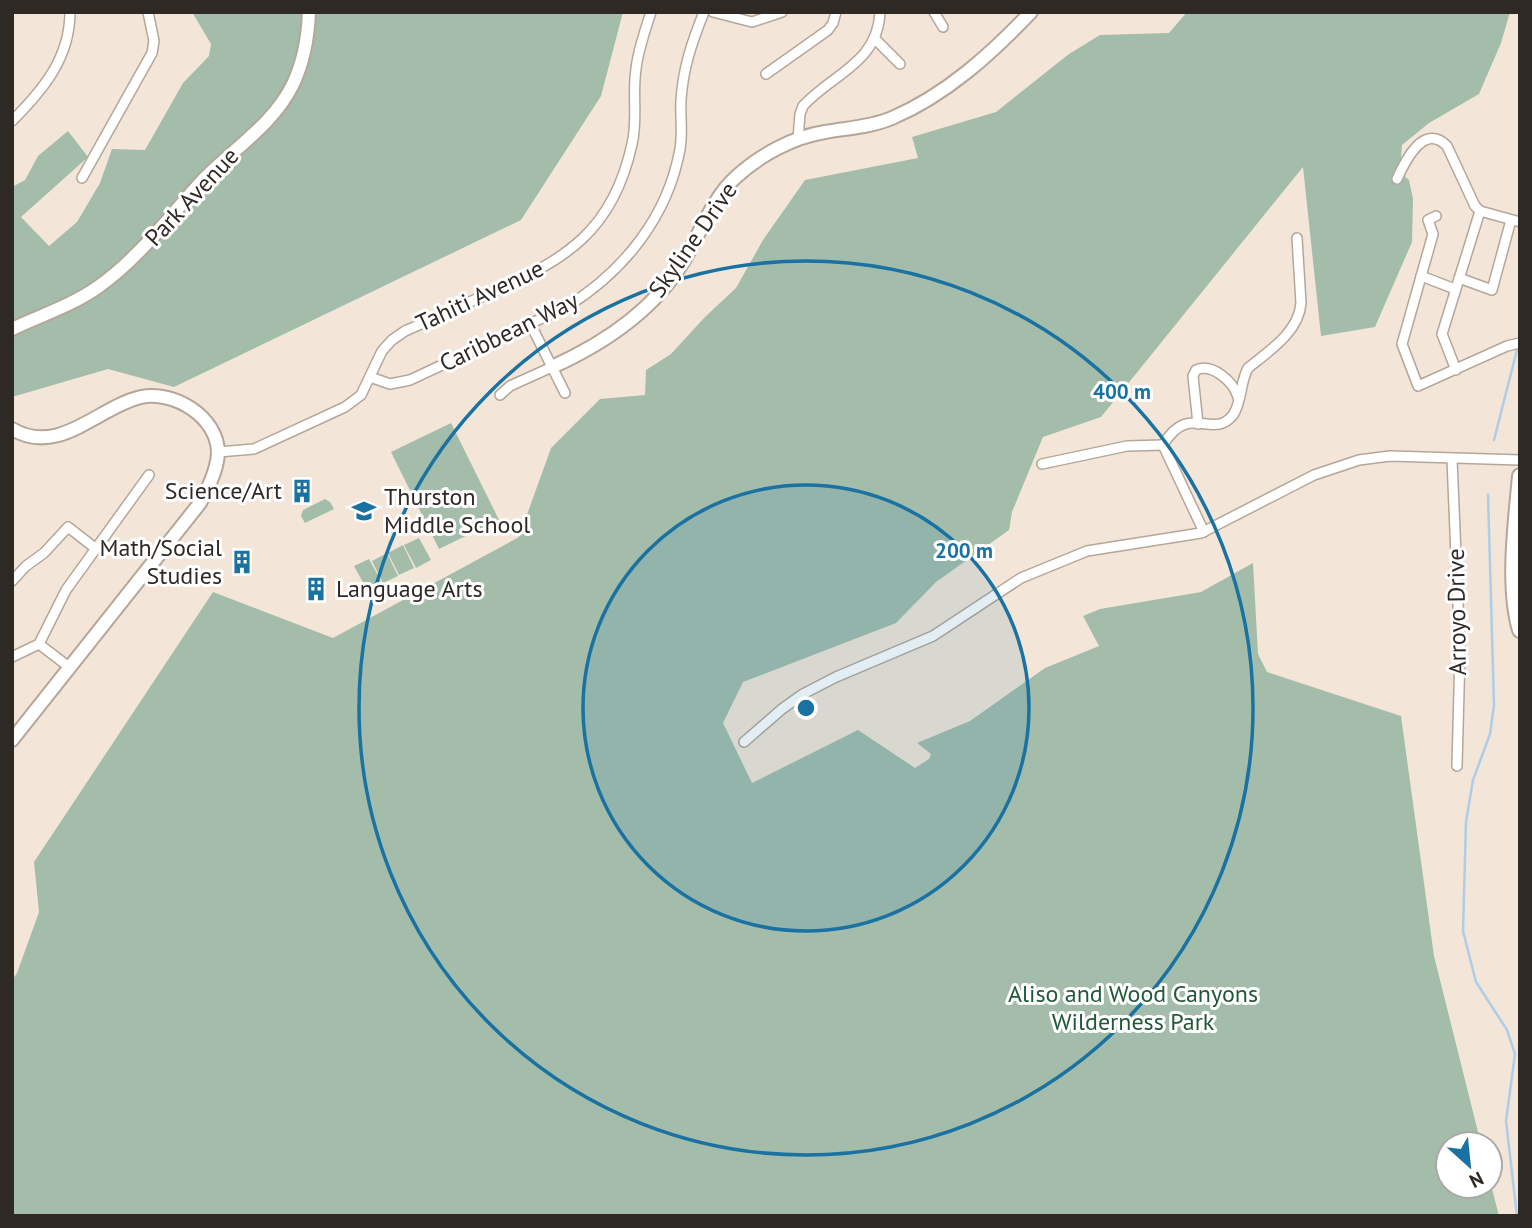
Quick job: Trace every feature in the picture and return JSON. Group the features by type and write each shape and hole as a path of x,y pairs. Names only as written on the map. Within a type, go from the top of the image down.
{"main road":[{"name":"Park Avenue","path":"12,329 74,302 117,272 139,253 203,180 270,116 293,85 304,55 309,12"},
{"name":"Skyline Drive","path":"552,367 604,340 644,309 681,265 719,197 735,177 779,147 798,139 876,123 915,106 981,62 1031,12"},
{"path":"12,429 28,436 54,437 139,397 164,397 175,399 206,420 218,452 211,482 200,503 12,740"},
{"path":"1520,475 1515,530 1515,612 1520,629"}],"street":[{"path":"12,121 30,103 58,64 70,33 70,12"},
{"path":"82,178 152,53 154,41 148,12"},
{"name":"Tahiti Avenue","path":"218,452 254,449 345,407 361,395 382,351 392,340 405,331 538,272 562,258 593,229 614,196 629,160 634,139 636,69 651,12"},
{"name":"Caribbean Way","path":"370,377 390,384 410,380 531,325 593,291 628,256 652,224 676,168 682,127 681,104 685,68 689,49 704,12"},
{"path":"713,12 752,22 782,12"},
{"path":"766,74 828,30 836,12"},
{"path":"798,139 803,106 859,62 874,38 880,12"},
{"path":"934,12 943,27"},
{"path":"874,38 900,64"},
{"path":"1397,179 1415,146 1435,138 1442,140 1471,200 1480,211 1516,221 1492,290 1459,278"},
{"path":"1456,370 1442,334 1480,211"},
{"path":"1436,216 1428,220 1433,234 1402,344 1418,386 1516,344"},
{"path":"1042,464 1127,446 1163,444 1179,426 1192,422 1198,425 1225,422 1233,414 1248,369 1295,325 1300,313 1297,238"},
{"path":"1421,276 1455,289"},
{"path":"531,325 565,393"},
{"name":"Skyline Drive","path":"500,395 510,386 552,367"},
{"path":"1198,425 1193,376 1199,368 1216,372 1236,390 1238,397"},
{"path":"1163,444 1203,532"},
{"path":"744,742 803,694 933,636 1021,578 1087,551 1203,532 1290,486 1339,465 1359,460 1390,456 1520,460"},
{"name":"Arroyo Drive","path":"1452,458 1460,652 1457,766"},
{"path":"12,657 39,644 66,590 149,475"},
{"path":"12,582 68,527 95,548"},
{"path":"39,644 69,667"}],"green space":[{"path":"192,12 623,12 601,96 521,220 174,387 108,369 12,397 12,187 25,180 38,156 68,131 88,157 21,217 49,246 77,222 100,183 112,149 145,150 183,83 209,56 211,44"},
{"name":"Aliso and Wood Canyons Wilderness Park","path":"1187,12 1510,12 1501,43 1479,94 1429,123 1402,145 1400,172 1409,180 1413,199 1412,242 1375,327 1321,336 1303,167 1101,417 1043,437 1012,512 1009,530 936,582 896,623 743,682 723,723 752,783 858,730 915,768 929,759 931,754 917,743 970,721 1045,668 1099,646 1083,616 1100,609 1201,592 1253,563 1258,654 1267,672 1401,716 1434,956 1478,1130 1434,1130 1434,1200 1495,1200 1499,1216 12,1216 12,980 39,912 34,862 213,592 333,638 519,537 551,448 600,399 645,395 646,370 671,354 736,288 763,240 805,180 918,158 912,137 996,112 1069,54 1100,35 1169,33"},
{"path":"451,423 499,520 439,549 391,452"},
{"path":"325,499 334,509 305,523 301,516 303,510"},
{"path":"419,538 431,560 416,568 404,545"},
{"path":"403,545 414,568 399,575 388,553"},
{"path":"387,553 398,576 383,583 372,561"},
{"path":"369,559 381,581 366,588 354,566"}],"waterway":[{"path":"1494,440 1520,338"},
{"path":"1488,495 1494,705 1490,734 1473,780 1466,822 1463,931 1476,982 1507,1030 1515,1054 1506,1121 1517,1216"}],"place":[{"name":"Science/Art","path":"302,491"},
{"name":"Thurston Middle School","path":"364,511"},
{"name":"Math/Social Studies","path":"242,562"},
{"name":"Language Arts","path":"316,589"}]}
